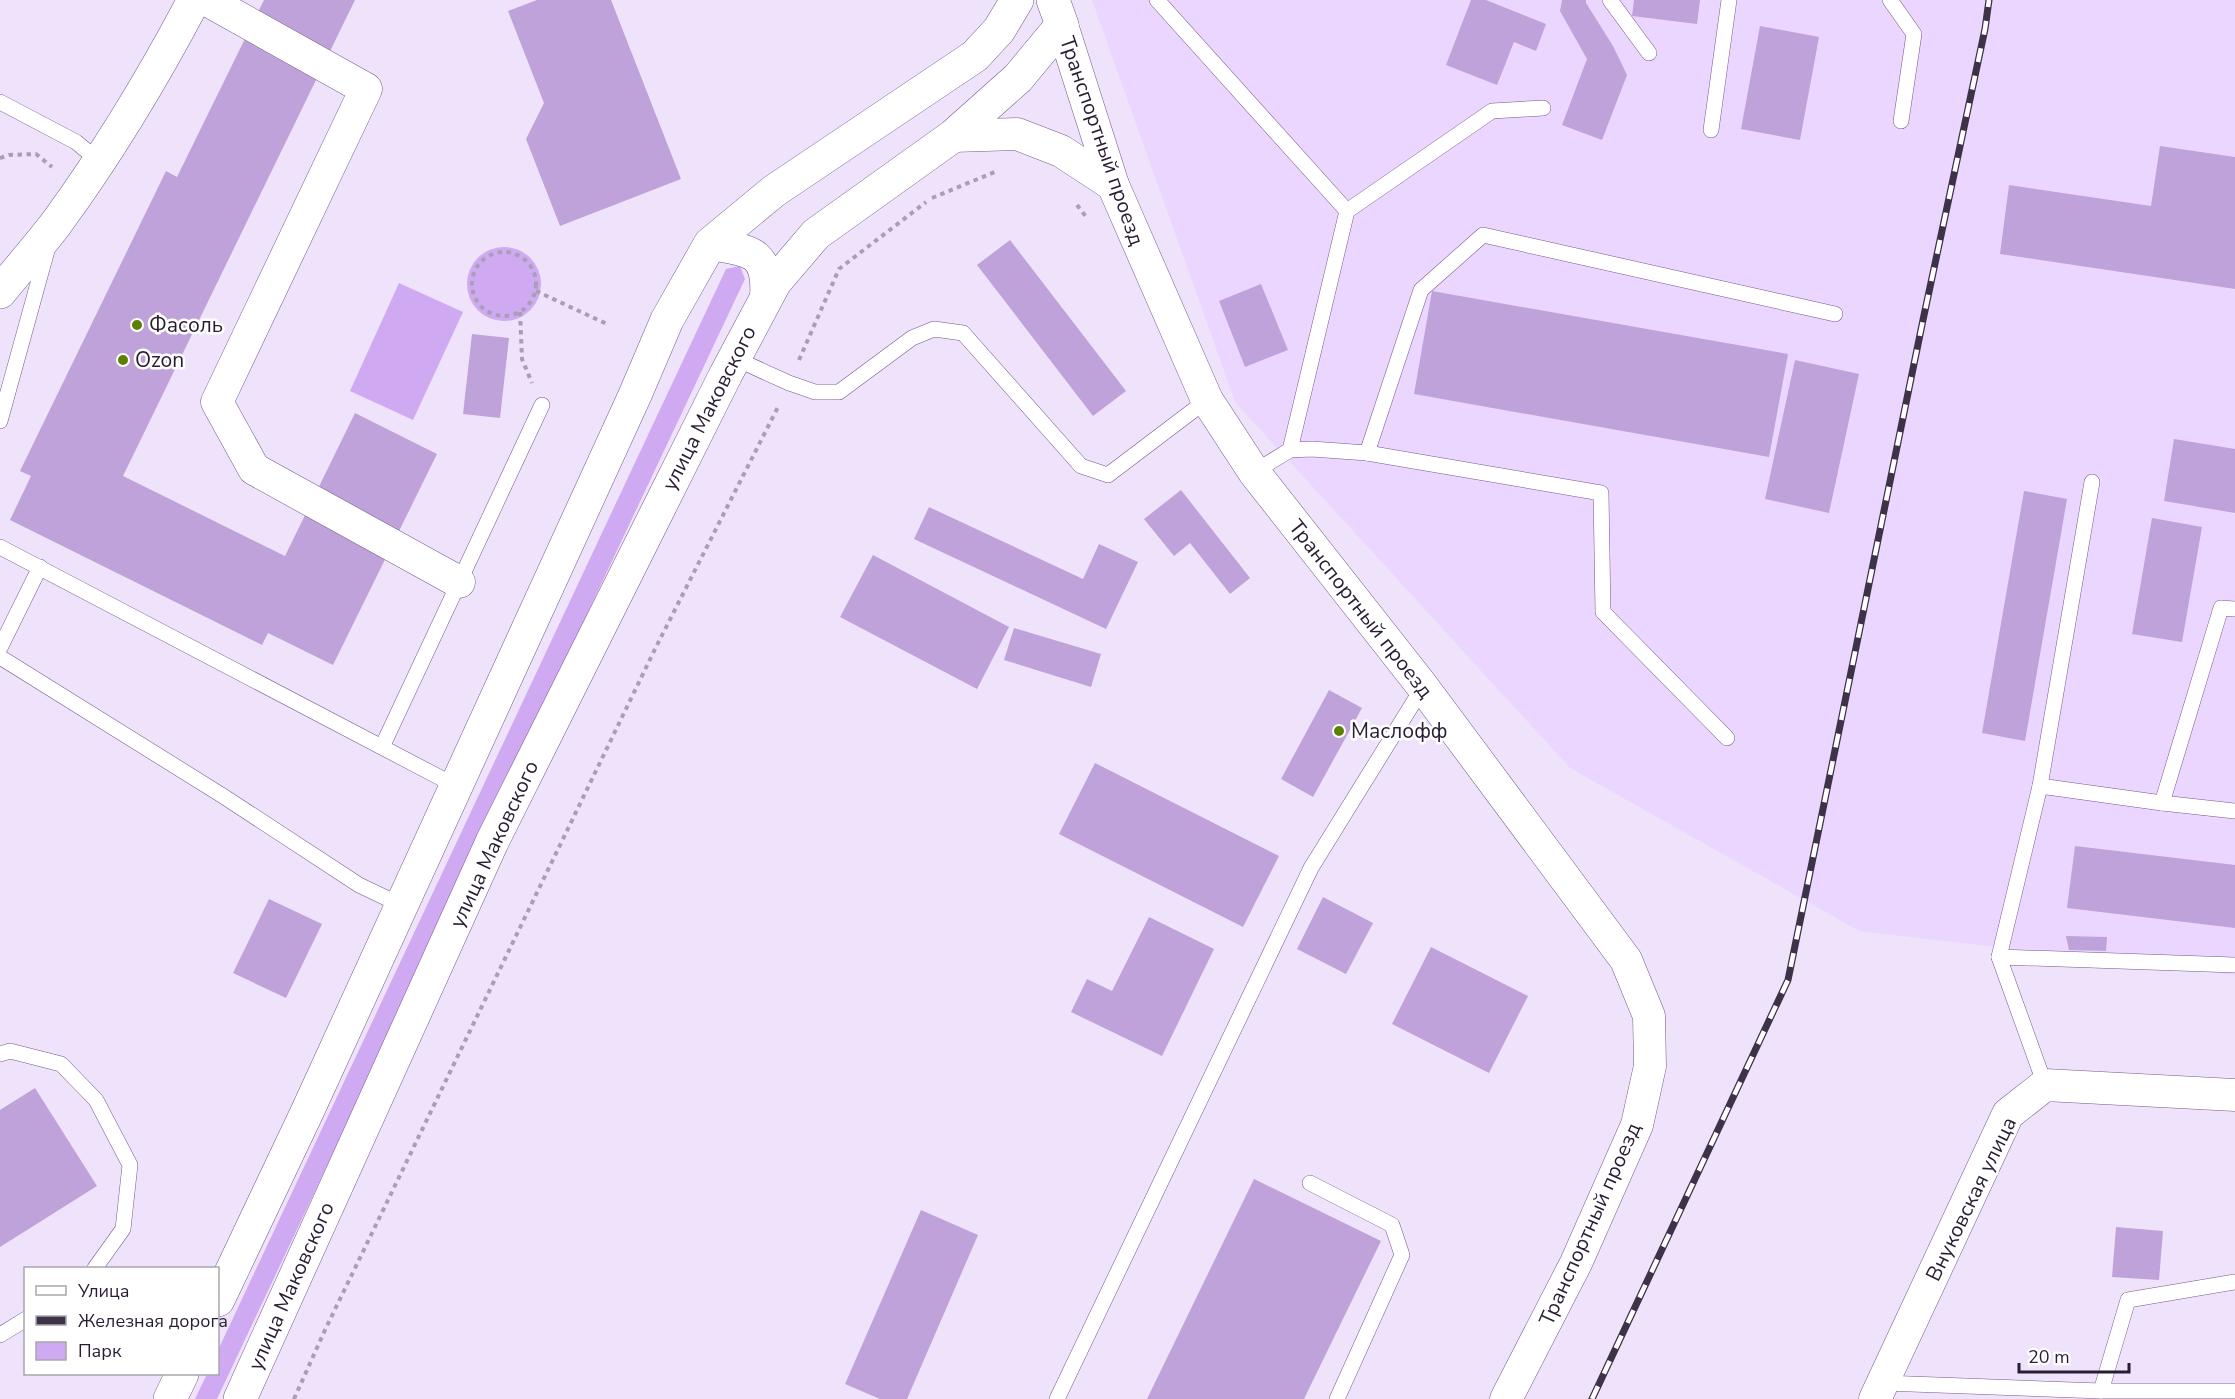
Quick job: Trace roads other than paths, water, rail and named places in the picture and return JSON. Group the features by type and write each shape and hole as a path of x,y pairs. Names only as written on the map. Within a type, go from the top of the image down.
{"main road":[{"path":"0,292 54,225 99,161 158,69 194,0"},
{"path":"219,1298 308,1110 635,395 667,320 710,244 774,191 975,56 999,30 1017,0"},
{"name":"улица Маковского","path":"240,1399 492,842 734,358 775,282 816,234 953,136 1018,78 1058,13"},
{"path":"170,1399 182,1375"}],"street":[{"path":"207,0 366,89 217,402 254,470 459,582"},
{"name":"Транспортный проезд","path":"1058,13 1113,185 1207,400 1254,472 1423,687 1626,960 1649,1016 1650,1066 1637,1125 1576,1263 1506,1399"},
{"path":"953,136 1017,134 1061,151 1113,185"},
{"path":"710,244 746,250 760,260 768,278 766,298"},
{"path":"2045,1085 2235,1095"},
{"name":"Внуковская улица","path":"1879,1391 2008,1114 2045,1085"}],"lane":[{"path":"1157,0 1347,211"},
{"path":"1611,0 1649,53"},
{"path":"1712,130 1729,0"},
{"path":"1890,0 1914,34 1901,121"},
{"path":"0,102 76,142 99,161"},
{"path":"1290,450 1347,211 1492,111 1543,108"},
{"path":"0,421 54,225"},
{"path":"1367,453 1421,290 1483,235 1835,314"},
{"path":"734,358 815,392 839,392 912,338 934,329 963,333 1080,466 1108,475 1207,400"},
{"path":"382,747 542,405"},
{"path":"1254,472 1290,450 1312,449 1367,453 1601,493 1603,612 1727,738"},
{"path":"2045,1085 1999,957 2040,786 2092,482"},
{"path":"0,547 456,786"},
{"path":"0,648 40,567"},
{"path":"2162,804 2221,608 2235,609"},
{"path":"0,657 223,796 359,885 401,905"},
{"path":"1057,1399 1311,868 1423,687"},
{"path":"2040,786 2162,804 2235,811"},
{"path":"1999,957 2235,965"},
{"path":"0,1054 10,1051 61,1064 96,1100 130,1165 123,1229 96,1267"},
{"path":"1310,1183 1392,1225 1402,1255 1337,1399"},
{"path":"2101,1391 2128,1300 2235,1282"},
{"path":"0,1335 24,1320"},
{"path":"1879,1391 2235,1391"}],"railway":[{"path":"1592,1399 1788,980 1985,29 1989,0"}],"place":[{"name":"Фасоль","path":"137,325"},
{"name":"Ozon","path":"123,360"},
{"name":"Маслофф","path":"1339,731"}]}
